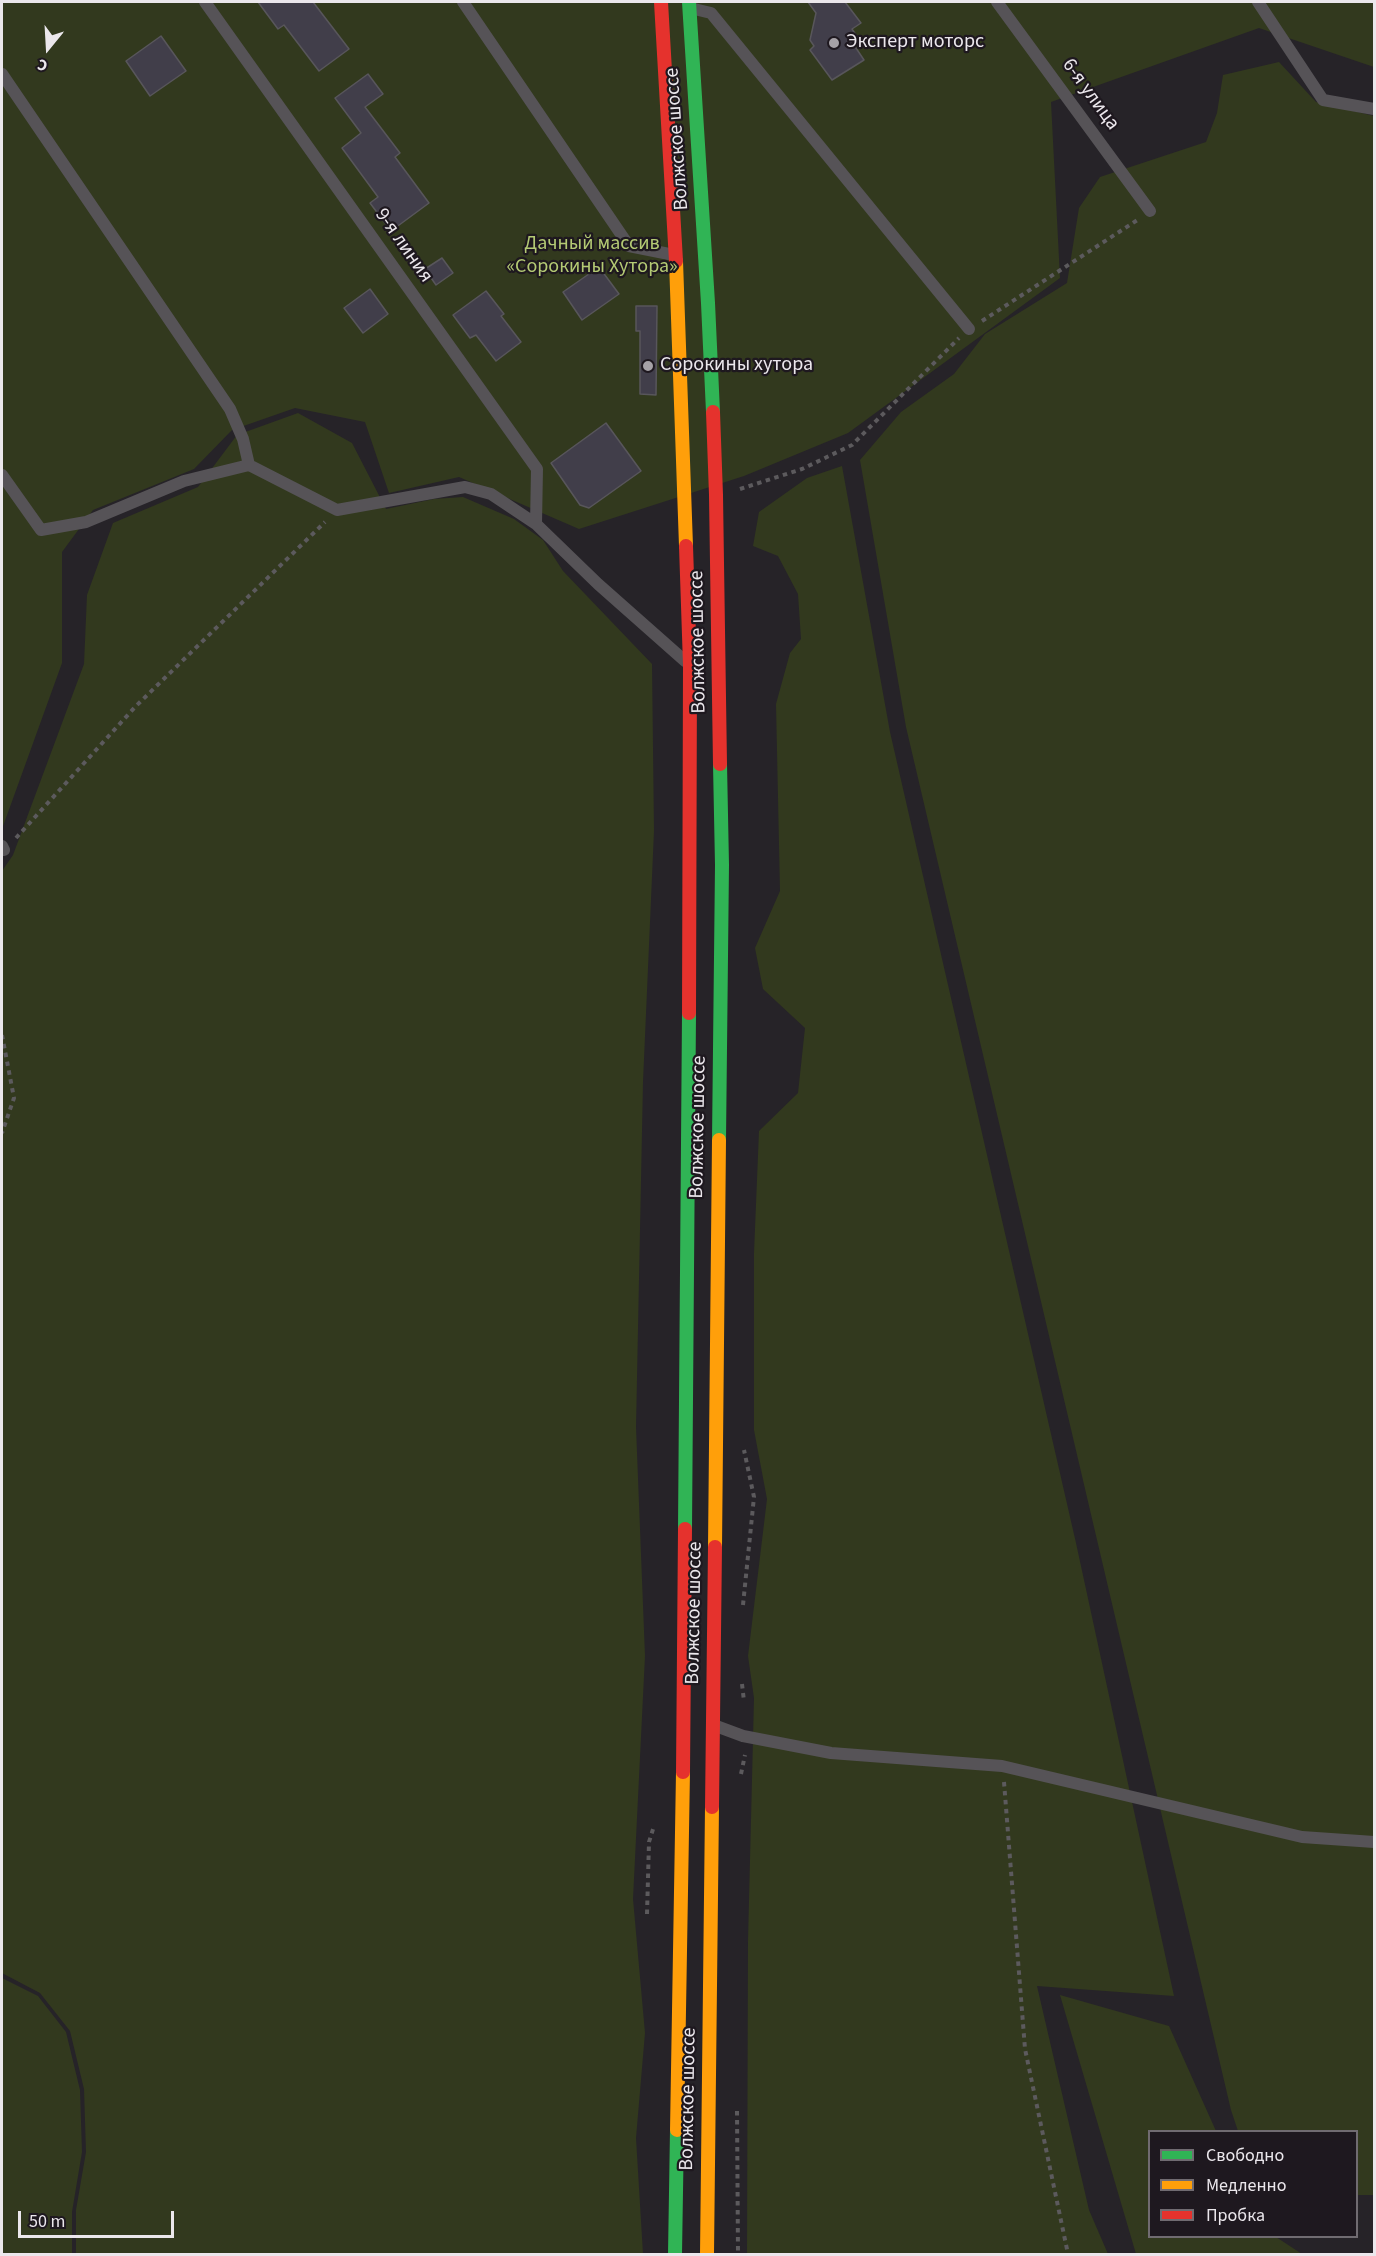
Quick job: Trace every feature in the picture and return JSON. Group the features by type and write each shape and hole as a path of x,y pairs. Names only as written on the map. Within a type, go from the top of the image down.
{"main road":[{"name":"Волжское шоссе","path":"661,2 676,255 690,665 685,1713 675,2254"},
{"name":"Волжское шоссе","path":"689,5 708,303 716,495 722,865 707,2254"}],"lane":[{"name":"9-я линия","path":"205,2 537,469 536,524"},
{"path":"464,2 629,246 676,255"},
{"name":"6-я улица","path":"997,2 1150,211"},
{"path":"1258,2 1323,100 1374,109"},
{"path":"689,5 711,13 969,329"},
{"path":"2,74 230,409 243,439 249,465"},
{"path":"2,475 41,530 86,522 184,481 249,465 337,510 465,487 490,494 536,524 598,584 690,665"},
{"path":"712,1724 742,1736 831,1753 1002,1766 1302,1837 1374,1842"}],"path":[{"path":"716,495 802,469 852,445 969,329 1150,211"},
{"path":"3,848 136,706 337,510"},
{"path":"2,1035 14,1098 2,1133"},
{"path":"1002,1766 1025,2049 1068,2254"}],"green space":[{"name":"Дачный массив «Сорокины Хутора»","path":"2,2 1374,2 1374,67 1259,28 1051,102 1060,278 848,433 744,476 579,529 459,477 389,493 365,422 295,408 232,430 194,469 93,510 62,552 62,663 2,829"},
{"path":"1279,62 1316,102 1374,116 1374,2195 1358,2195 1358,2130 1238,2130 1231,2110 906,727 860,460 901,412 954,374 985,334 1067,283 1079,208 1100,177 1206,142 1217,113 1223,75"},
{"path":"298,413 352,443 386,509 434,499 463,497 514,519 543,540 563,571 652,664 654,831 643,1082 636,1427 645,1656 633,1899 645,2033 636,2138 643,2254 76,2254 76,2210 86,2152 84,2089 70,2031 40,1993 2,1973 2,871 13,855 84,664 87,595 113,523 198,487 237,435"},
{"path":"842,466 890,732 1076,1543 1174,1996 1037,1986 1089,2210 1108,2254 747,2254 748,1941 754,1698 748,1656 767,1499 754,1430 754,1253 759,1131 798,1093 805,1028 763,989 755,948 780,891 776,704 790,653 801,639 798,594 778,556 753,546 759,512 807,478"},
{"path":"2,1978 38,1996 66,2032 80,2090 82,2152 72,2212 72,2254 2,2254"},
{"path":"1060,1995 1169,2026 1216,2130 1148,2130 1148,2238 1278,2238 1302,2254 1136,2254"}],"building":[{"path":"258,2 313,2 349,49 319,71 284,25 278,29"},
{"name":"Эксперт моторс","path":"808,2 845,2 861,23 852,29 860,41 854,45 864,60 832,80 810,50 814,46 810,40 816,13"},
{"path":"161,36 186,71 150,96 126,61"},
{"path":"368,74 383,94 365,107 400,153 395,157 429,203 391,231 370,203 378,197 342,148 361,133 335,98"},
{"path":"442,258 453,273 436,285 425,269"},
{"path":"599,267 619,294 582,320 563,292"},
{"path":"370,289 388,314 363,333 344,308"},
{"path":"486,291 504,314 501,316 521,342 496,361 476,335 470,338 453,315"},
{"path":"636,306 657,306 656,395 640,394 640,331 636,331"},
{"path":"606,423 641,471 589,508 580,505 551,463"}],"traffic: fast":[{"path":"689,2 713,412"},
{"path":"719,1140 722,865 720,764"},
{"path":"685,1529 689,1013"},
{"path":"675,2254 677,2130"}],"traffic: slow":[{"path":"676,261 686,546"},
{"path":"715,1547 719,1140"},
{"path":"677,2130 683,1772"},
{"path":"707,2254 712,1807"}],"traffic: jam":[{"path":"661,2 676,261"},
{"path":"713,412 720,764"},
{"path":"686,546 690,665 689,1013"},
{"path":"683,1772 685,1529"},
{"path":"712,1807 715,1547"}],"place":[{"name":"Эксперт моторс","path":"834,43"},
{"name":"Сорокины хутора","path":"648,366"}]}
